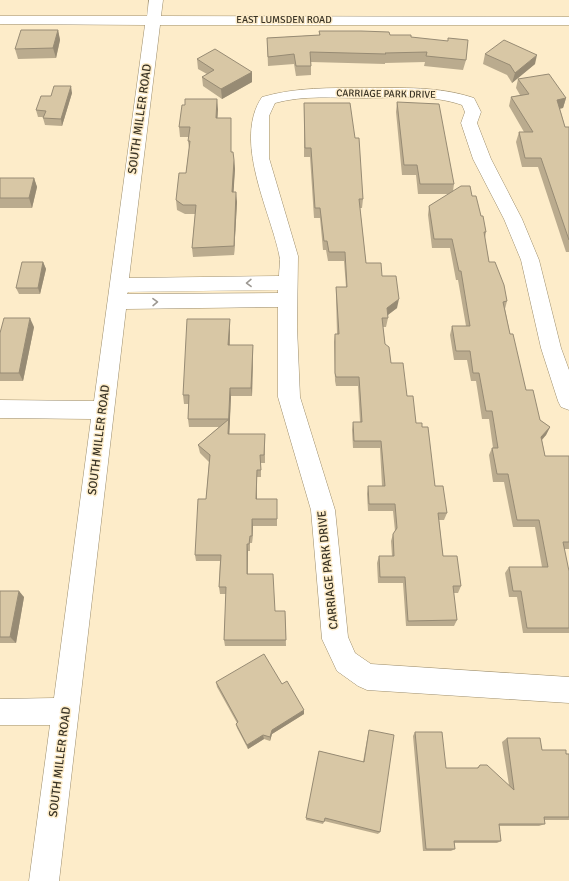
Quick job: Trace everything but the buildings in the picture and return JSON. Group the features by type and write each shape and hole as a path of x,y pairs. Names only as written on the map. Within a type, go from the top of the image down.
{"street":[{"name":"EAST LUMSDEN ROAD","path":"0,20 155,10 569,21"},
{"name":"SOUTH MILLER ROAD","path":"44,881 155,10"},
{"name":"CARRIAGE PARK DRIVE","path":"569,401 551,348 530,260 513,219 482,159 469,123 473,112 468,102 456,97 425,93 300,93 268,100 261,116 260,158 289,256 289,397 323,510 335,639 346,662 367,676 569,690"},
{"path":"118,294 288,292"},
{"path":"0,409 103,410"},
{"path":"0,712 66,711"}]}
